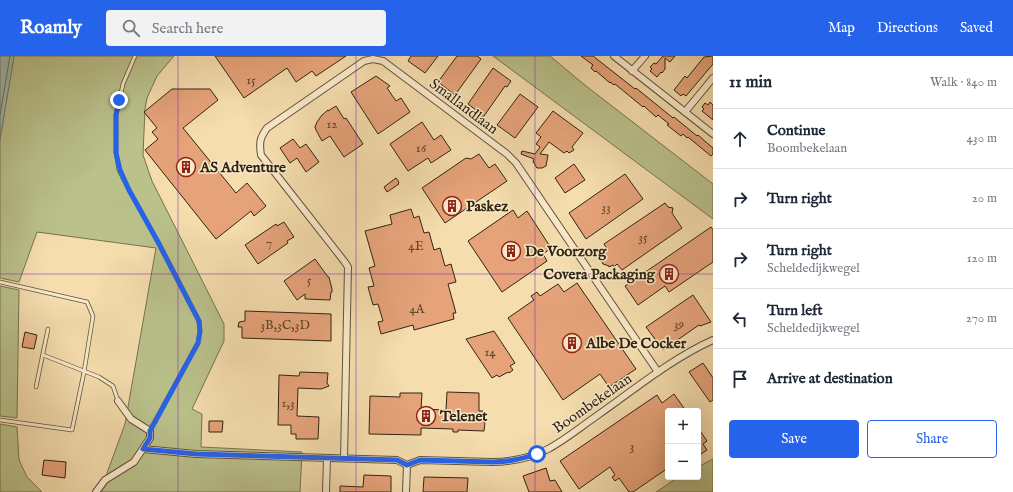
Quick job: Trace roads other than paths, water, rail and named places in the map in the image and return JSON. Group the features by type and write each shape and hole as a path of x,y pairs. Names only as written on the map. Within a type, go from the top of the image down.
{"street":[{"path":"614,56 713,134"},
{"path":"632,71 645,56"},
{"name":"Smallandlaan","path":"344,458 348,267 261,155 259,146 260,138 266,128 364,61 373,59 384,62 507,154 516,163 658,372"},
{"path":"684,112 713,78"},
{"name":"Boombekelaan","path":"407,465 420,460 503,462 526,458 537,454 561,441 658,372 713,340"},
{"path":"96,492 105,480 134,462 150,438 150,431 131,419 118,401"},
{"path":"143,449 196,454 397,460 407,465 406,492"},
{"path":"326,492 327,458"}],"lane":[{"path":"135,56 123,84 116,115 116,153 120,170 129,190 199,321 200,331 198,343 150,431"},
{"path":"0,282 87,302 93,316 84,372 72,430 0,420"},
{"path":"36,387 48,328"},
{"path":"42,355 99,377 113,386 118,401"}],"water":[{"path":"0,56 14,56 0,139"}],"place":[{"name":"AS Adventure","path":"186,167"},
{"name":"Paskez","path":"452,206"},
{"name":"De Voorzorg","path":"511,251"},
{"name":"Covera Packaging","path":"669,274"},
{"name":"Albe De Cocker","path":"572,343"},
{"name":"Telenet","path":"426,416"}]}
